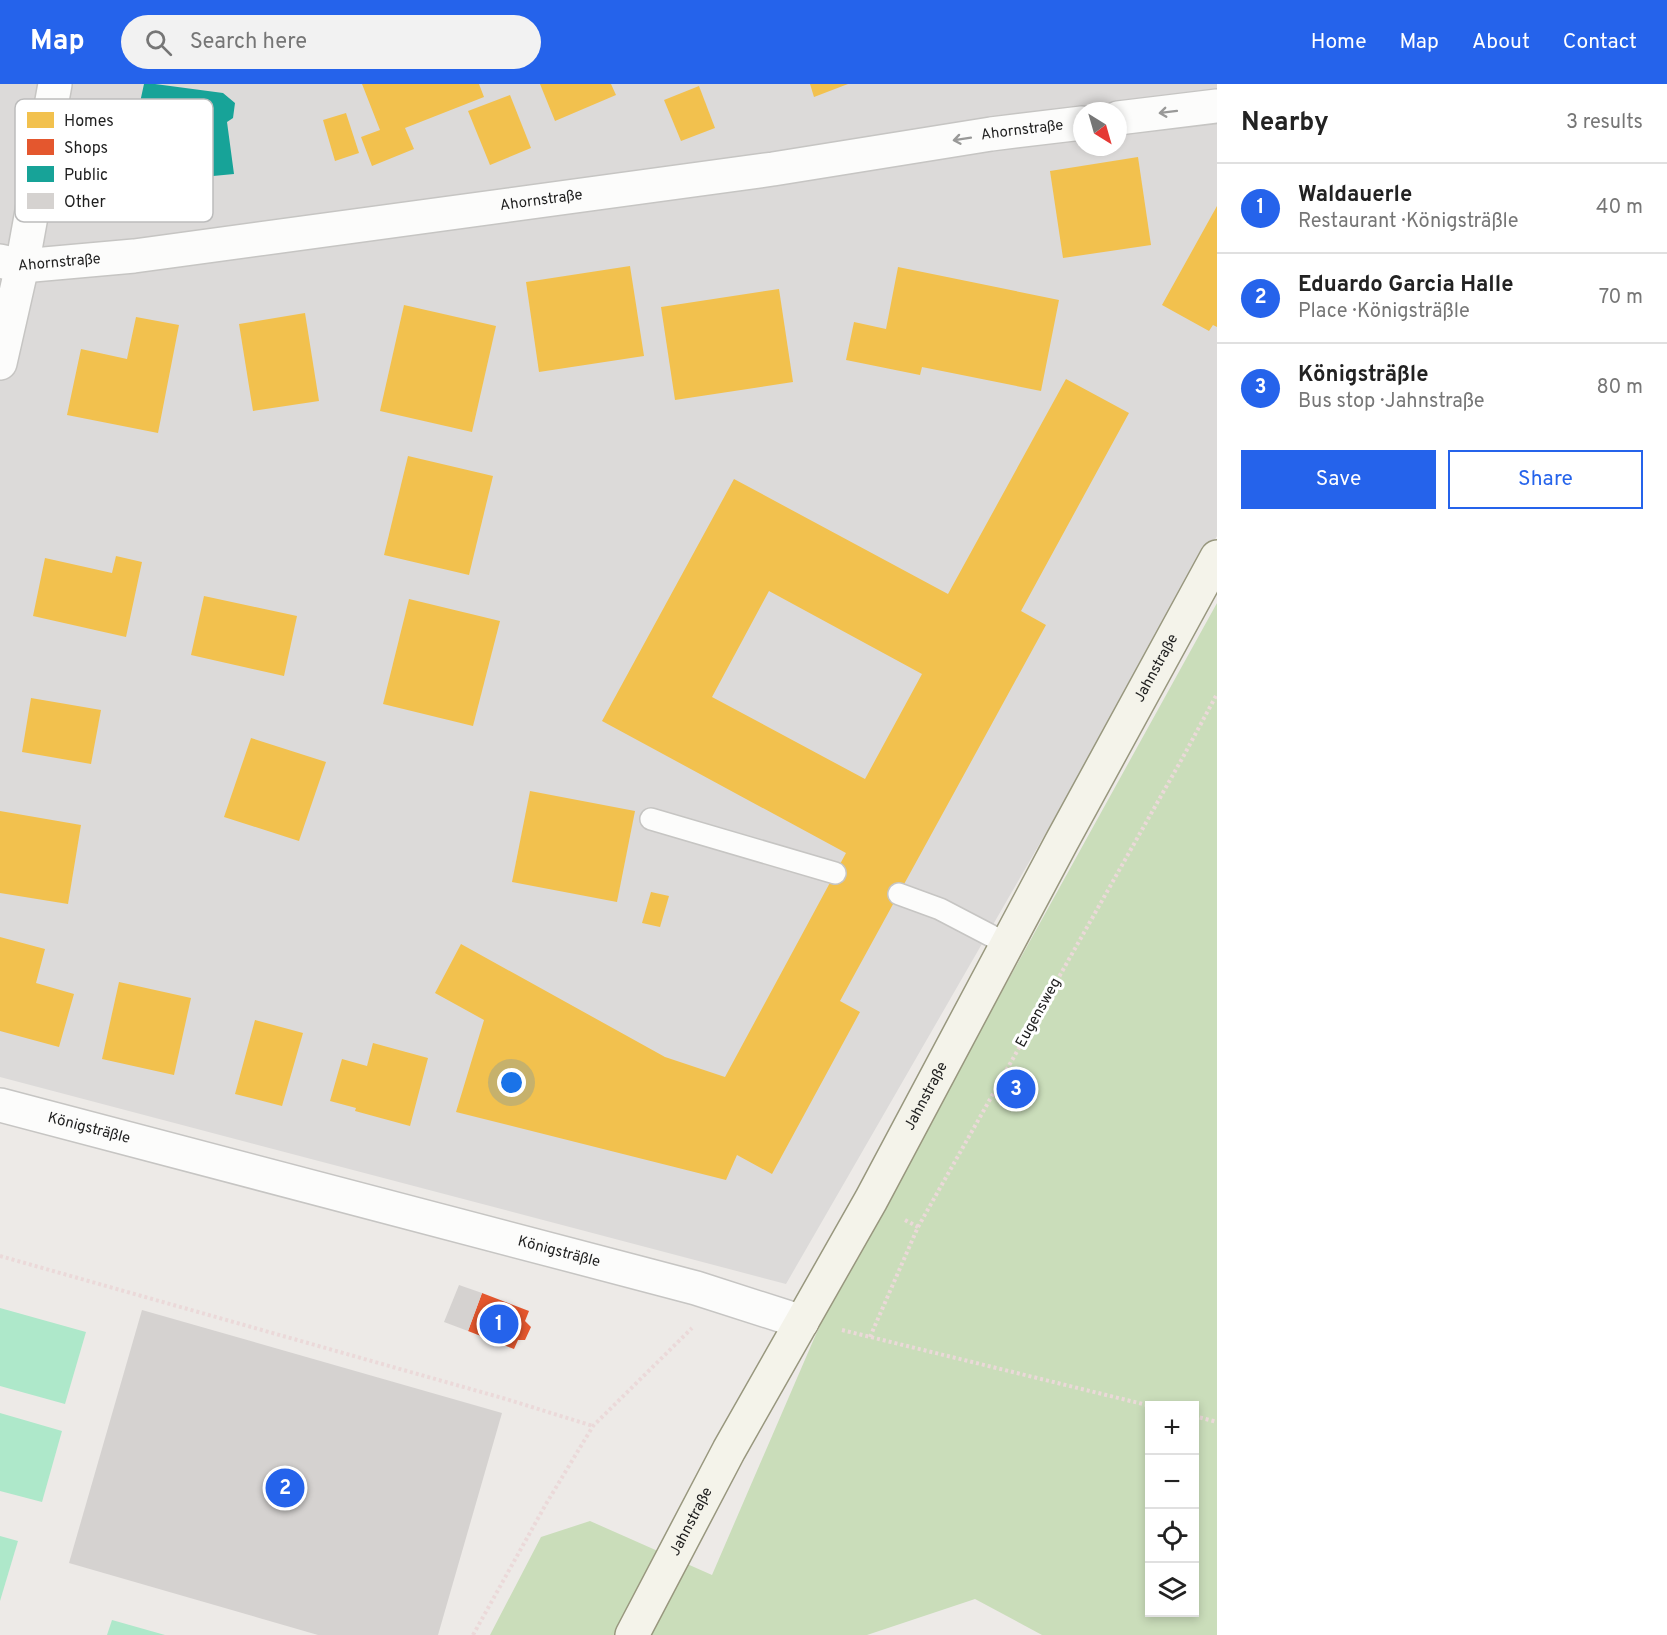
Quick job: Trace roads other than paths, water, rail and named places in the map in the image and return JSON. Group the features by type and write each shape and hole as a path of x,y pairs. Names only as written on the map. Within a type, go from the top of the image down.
{"main road":[{"name":"Jahnstraße","path":"632,1635 729,1450 871,1200 1217,557"}],"street":[{"path":"51,99 55,84"},
{"path":"1127,117 1217,106"},
{"name":"Ahornstraße","path":"11,263 134,256 773,169 990,134 1073,124"},
{"path":"0,363 11,263 21,222"},
{"name":"Königsträßle","path":"0,1105 718,1294 802,1322"}],"lane":[{"path":"651,819 835,873"},
{"path":"899,894 940,909 1007,944"}],"place":[{"name":"Königsträßle","path":"1016,1089"},
{"name":"Waldauerle","path":"499,1324"},
{"name":"Eduardo Garcia Halle","path":"285,1488"}]}
